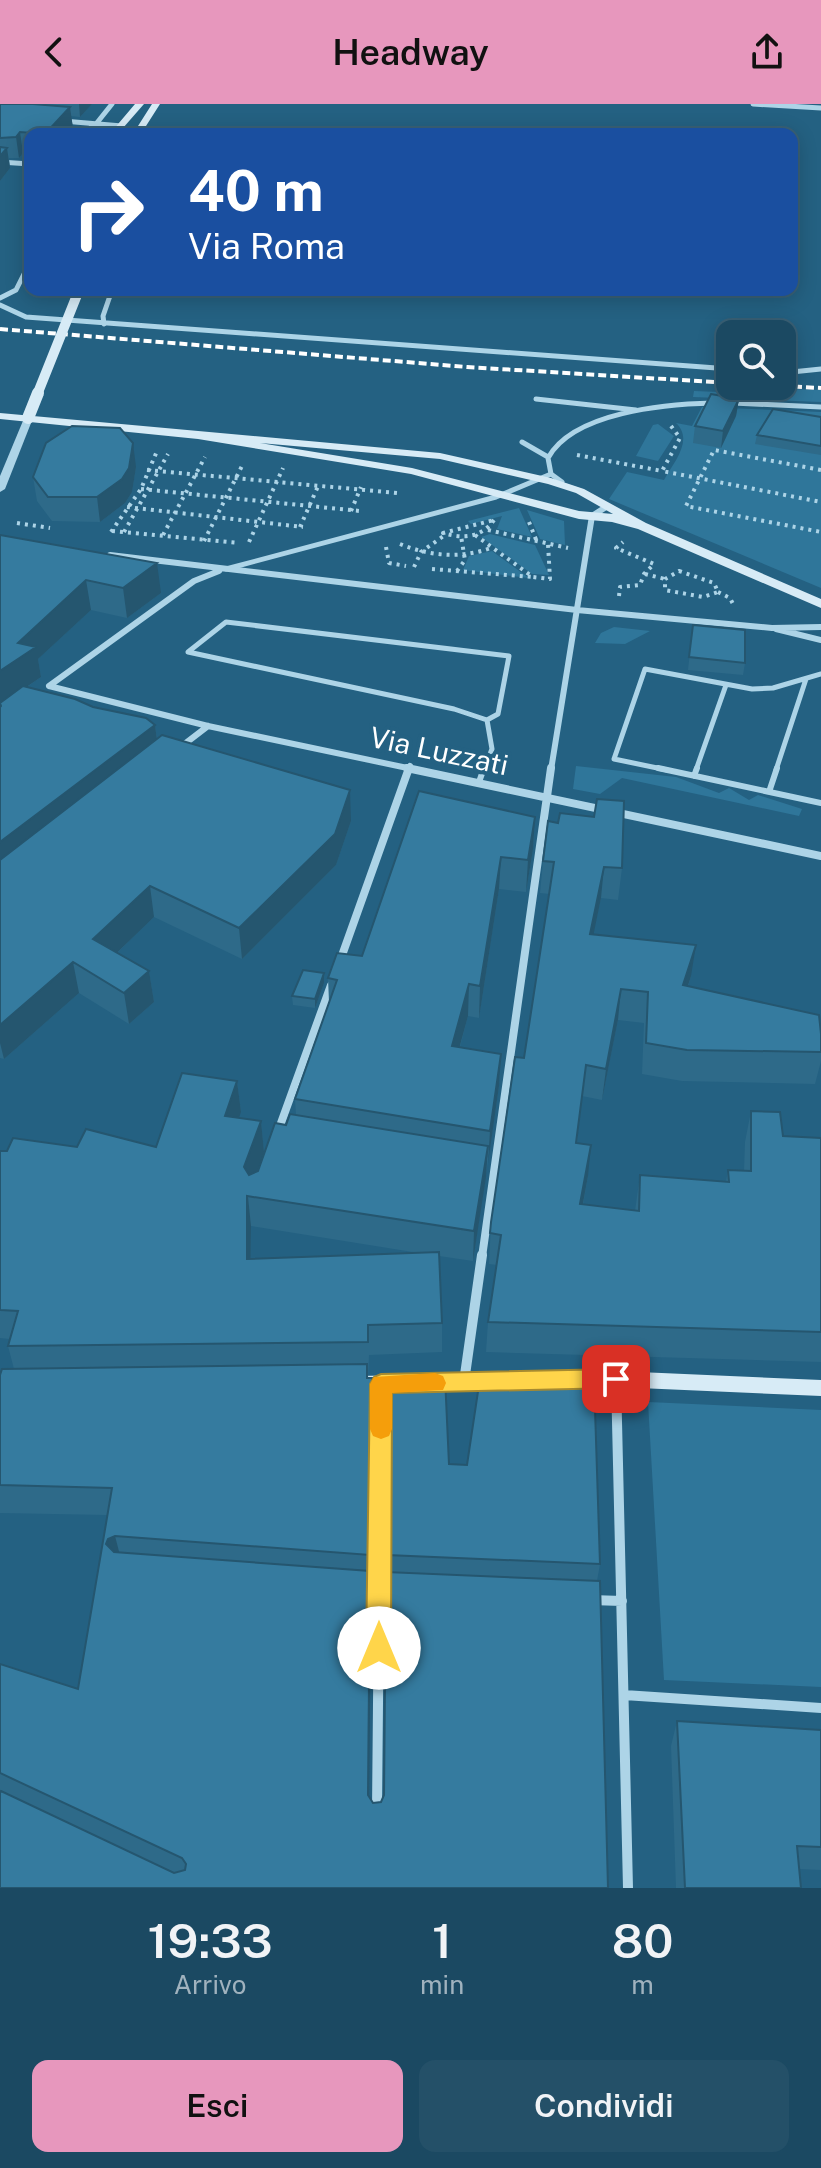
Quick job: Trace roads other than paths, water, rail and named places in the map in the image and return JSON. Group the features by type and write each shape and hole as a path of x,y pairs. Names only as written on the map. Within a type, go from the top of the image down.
{"main road":[{"path":"119,128 140,104"},
{"path":"143,128 156,104"},
{"path":"28,418 77,296"},
{"path":"0,416 440,456 580,491 642,526 821,604"},
{"path":"198,436 412,471 642,526"},
{"path":"555,1380 616,1379 821,1388"},
{"path":"334,1384 525,1381"}],"street":[{"path":"90,128 112,104"},
{"path":"753,104 821,108"},
{"path":"55,120 119,128"},
{"path":"0,162 24,164"},
{"path":"0,298 16,290 24,274"},
{"path":"104,324 103,316 110,296"},
{"path":"0,305 26,317 104,324 716,368"},
{"path":"796,372 821,369"},
{"path":"0,489 28,418"},
{"path":"37,695 194,581 220,570 502,494 551,474"},
{"path":"464,1383 546,798 592,516 606,507"},
{"path":"99,554 577,610 772,628 821,627"},
{"path":"772,628 821,640"},
{"name":"Via Luzzati","path":"49,686 208,726 410,766 821,856"},
{"path":"171,754 208,726"},
{"path":"272,1148 410,766"},
{"path":"277,1135 293,1138"},
{"path":"479,1168 494,1171"},
{"path":"616,1379 628,1888"},
{"path":"377,1819 381,1384"},
{"path":"349,1589 409,1592"},
{"path":"576,1599 622,1601"},
{"path":"624,1695 821,1708"}],"lane":[{"path":"536,399 645,411"},
{"path":"580,491 551,474 548,457 566,435 579,427 645,411 705,403 821,407"},
{"path":"522,442 548,457"},
{"path":"226,622 509,656 498,714 487,720 454,709 188,652 226,622"},
{"path":"821,674 773,688 726,685 645,669 614,759 821,803"},
{"path":"769,792 806,679"},
{"path":"694,776 726,685"},
{"path":"479,782 492,749 487,720"}],"railway":[{"path":"0,329 467,367 716,382"},
{"path":"796,387 821,388"}]}
